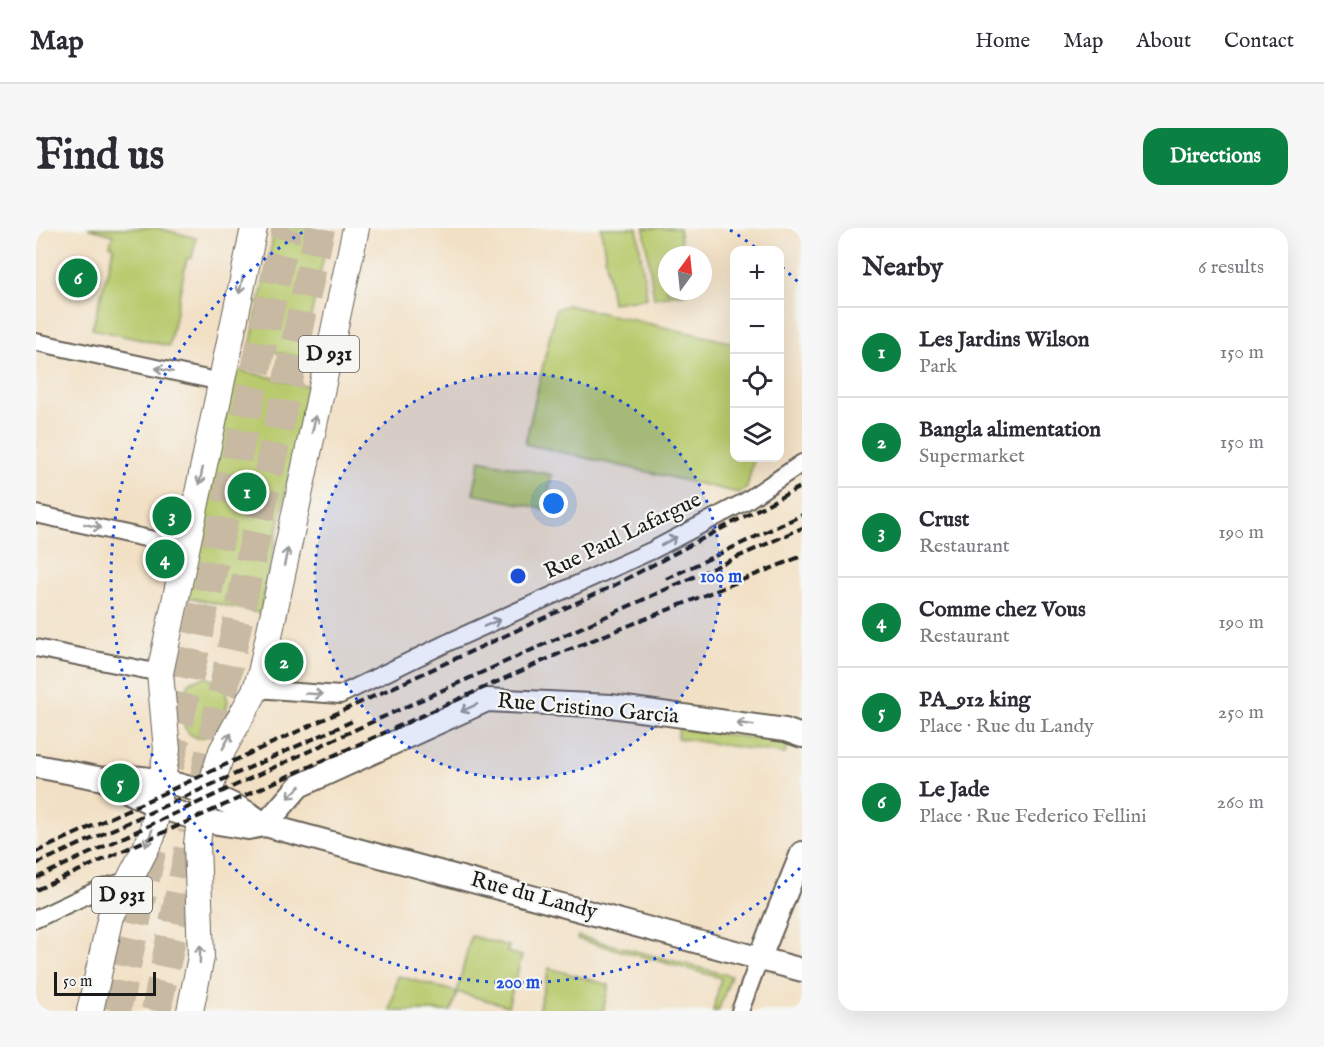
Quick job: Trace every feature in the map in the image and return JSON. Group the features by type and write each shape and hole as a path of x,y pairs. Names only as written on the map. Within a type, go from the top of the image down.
{"main road":[{"name":"D 931","path":"90,1011 111,916 152,836 166,750 160,673 254,228"},
{"name":"D 931","path":"190,1011 201,957 197,844 203,808 222,751 256,688 266,654 356,228"},
{"name":"Rue Cristino Garcia","path":"265,825 299,786 487,700 611,706 785,730 802,736"},
{"name":"Rue du Landy","path":"36,766 103,779 157,806 250,813 265,825 802,970"},
{"name":"Rue du Landy","path":"103,779 124,775 161,781 203,808"},
{"path":"760,957 802,853"}],"street":[{"path":"36,342 221,382"},
{"name":"Rue Paul Lafargue","path":"256,688 340,695 449,642 653,550 746,501 802,463"},
{"path":"36,514 186,547"},
{"path":"36,648 160,673"},
{"path":"36,919 102,888 130,880"},
{"path":"740,1011 760,957"}],"green space":[{"path":"88,228 158,228 196,238 192,258 187,258 169,346 92,329 114,247 110,245 113,235"},
{"path":"275,228 309,228 329,232 302,358 250,347"},
{"path":"601,228 637,228 647,298 612,303"},
{"path":"644,228 679,228 682,246 658,246 658,297 654,298"},
{"path":"567,305 730,342 730,462 753,462 747,488 739,493 525,444 556,309"},
{"path":"235,369 308,386 260,613 186,597"},
{"path":"480,460 552,475 545,509 473,494"},
{"path":"206,677 224,686 228,701 214,730 198,738 186,729 181,712 182,704 191,681"},
{"path":"679,728 788,743 785,754 677,738"},
{"path":"471,936 509,946 507,952 522,956 508,1006 457,992"},
{"path":"578,936 731,976 718,1011 713,1011 721,978 577,939"},
{"path":"549,968 609,985 603,1011 538,1011"},
{"path":"398,976 457,992 451,1011 390,1011"}],"tunnel":[{"path":"169,767 287,228"},
{"path":"204,782 320,228"},
{"path":"156,1011 193,832"},
{"path":"116,1011 154,838"}],"railway":[{"path":"36,852 613,586 802,486"},
{"path":"666,579 802,515"},
{"path":"36,878 361,727 802,528"},
{"path":"36,890 563,652 802,556"},
{"path":"36,864 355,720"}],"place":[{"name":"Le Jade","path":"78,278"},
{"name":"Les Jardins Wilson","path":"247,492"},
{"name":"Crust","path":"172,516"},
{"name":"Comme chez Vous","path":"165,559"},
{"name":"Bangla alimentation","path":"284,662"},
{"name":"PA_912 king","path":"120,783"}]}
